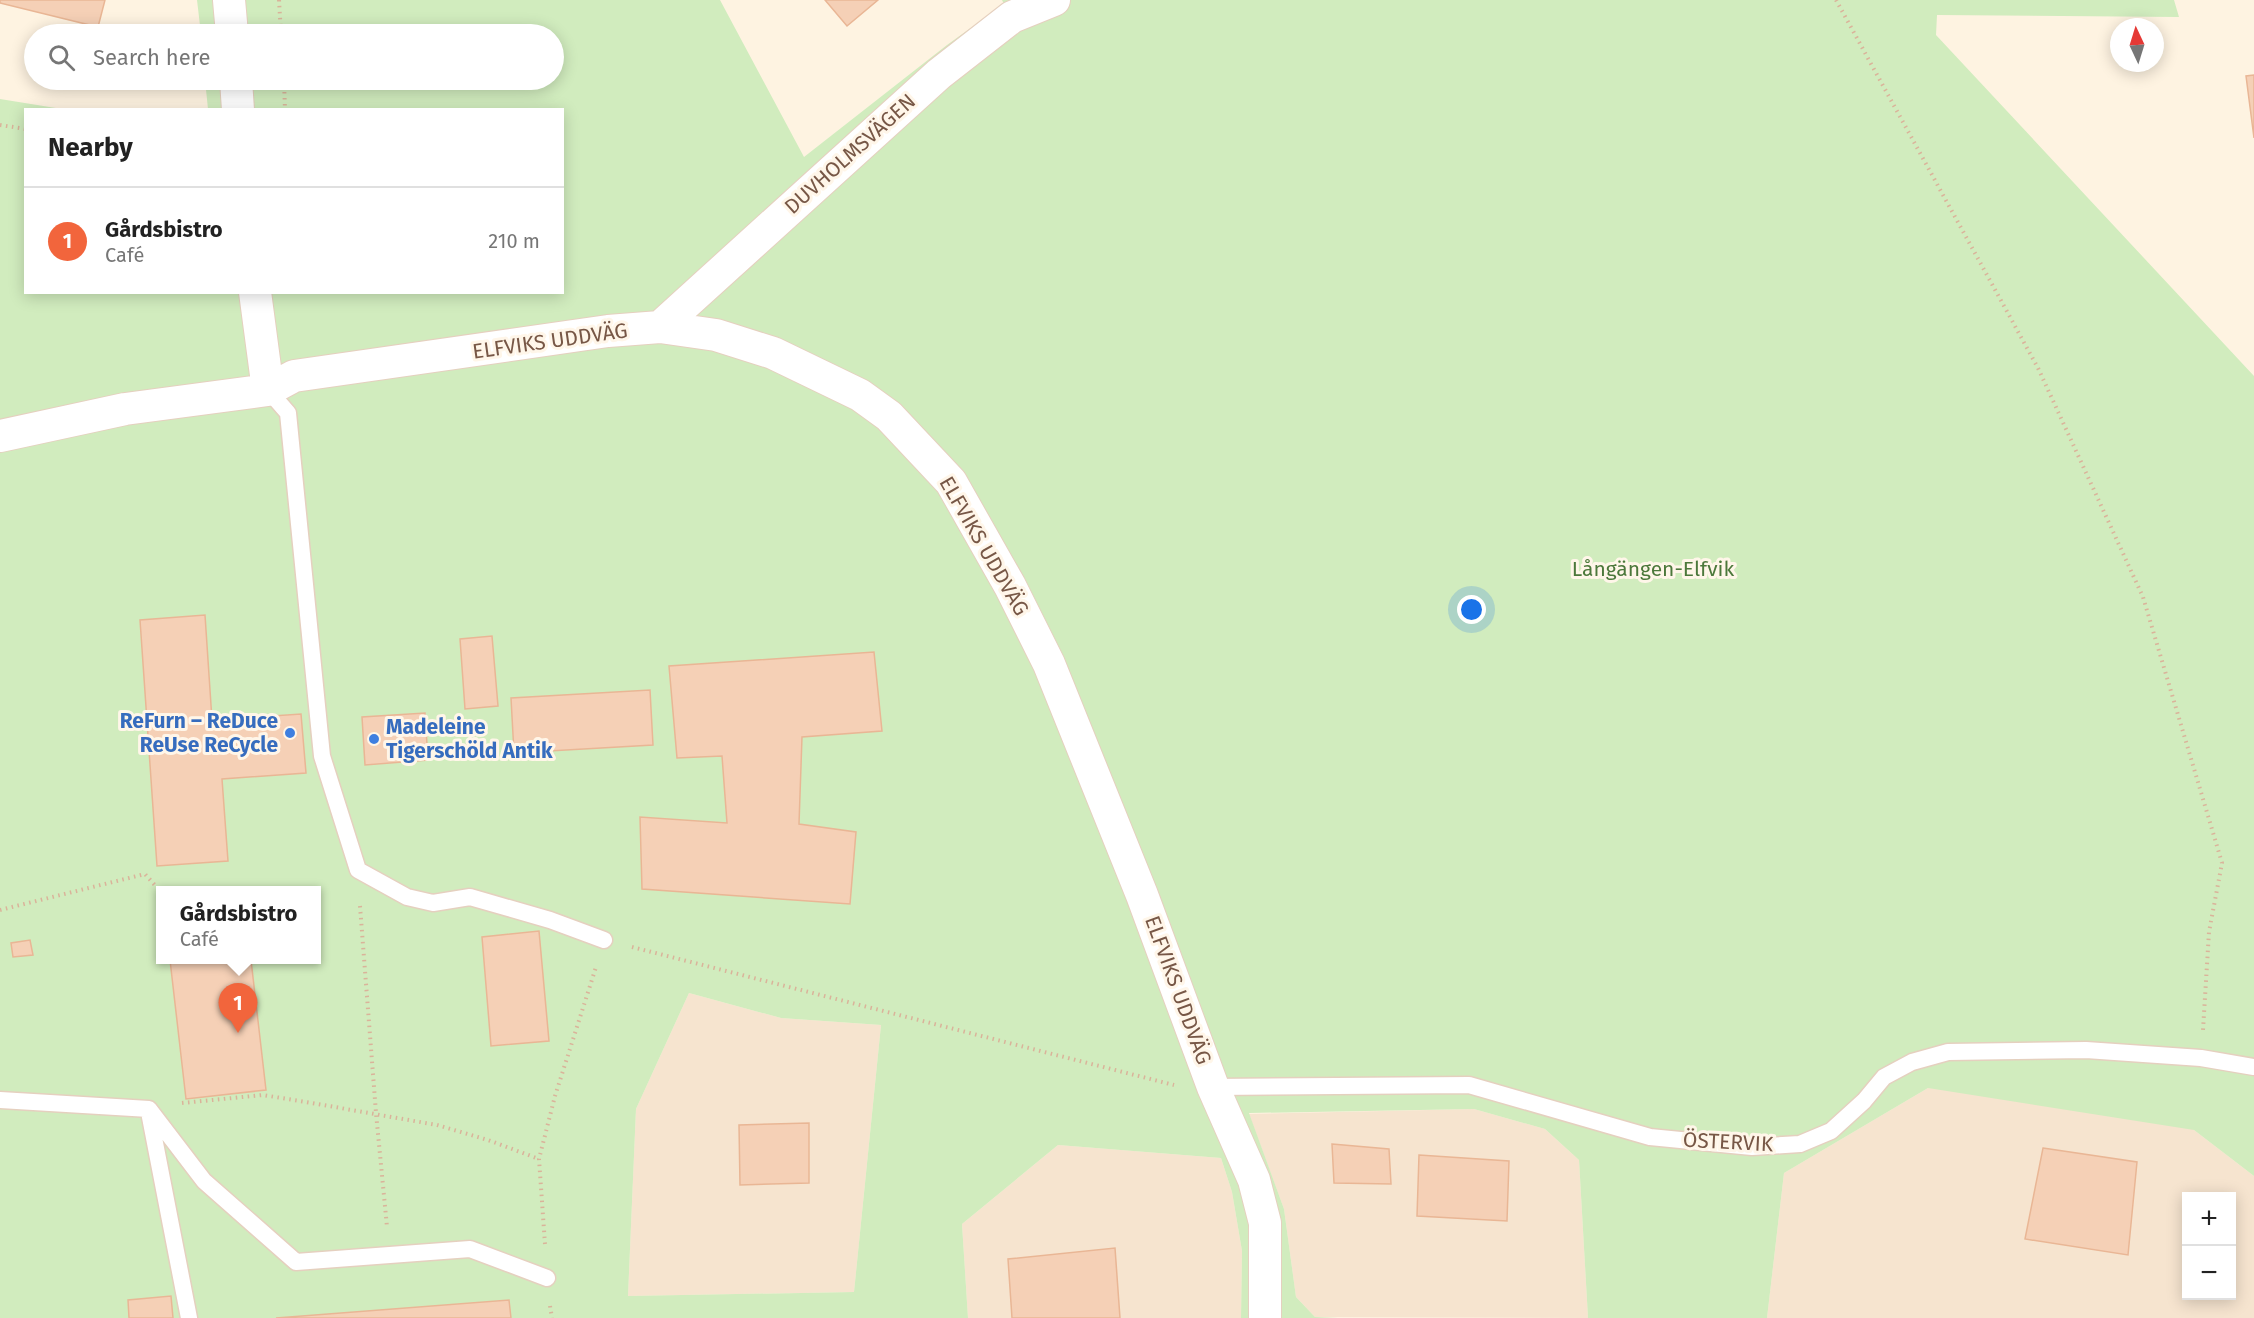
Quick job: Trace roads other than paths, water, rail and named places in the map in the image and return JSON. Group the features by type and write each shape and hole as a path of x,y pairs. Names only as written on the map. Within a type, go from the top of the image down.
{"street":[{"path":"230,0 231,24"},
{"name":"DUVHOLMSVÄGEN","path":"660,327 939,74 1012,17 1054,0"},
{"path":"237,90 238,108"},
{"path":"255,294 268,390"},
{"name":"ELFVIKS UDDVÄG","path":"0,435 125,409 268,390 294,376 608,331 660,327 716,335 773,353 860,395 889,416 951,482 1010,586 1049,664 1142,895 1213,1087 1254,1180 1265,1224 1265,1318"}],"lane":[{"path":"268,390 288,413 322,756 358,870 407,897 433,903 470,897 550,920 604,940"},
{"name":"ÖSTERVIK","path":"1213,1087 1469,1085 1650,1137 1752,1147 1800,1144 1831,1131 1864,1101 1884,1077 1912,1062 1948,1052 2086,1050 2201,1058 2254,1067"},
{"path":"0,1100 149,1109 204,1181 296,1262 470,1249 547,1278"},
{"path":"149,1109 189,1318"}],"place":[{"name":"ReFurn – ReDuce ReUse ReCycle","path":"290,733"},
{"name":"Madeleine Tigerschöld Antik","path":"374,739"},
{"name":"Gårdsbistro","path":"238,1033"}],"park label":[{"name":"Långängen-Elfvik","path":"1653,569"}]}
